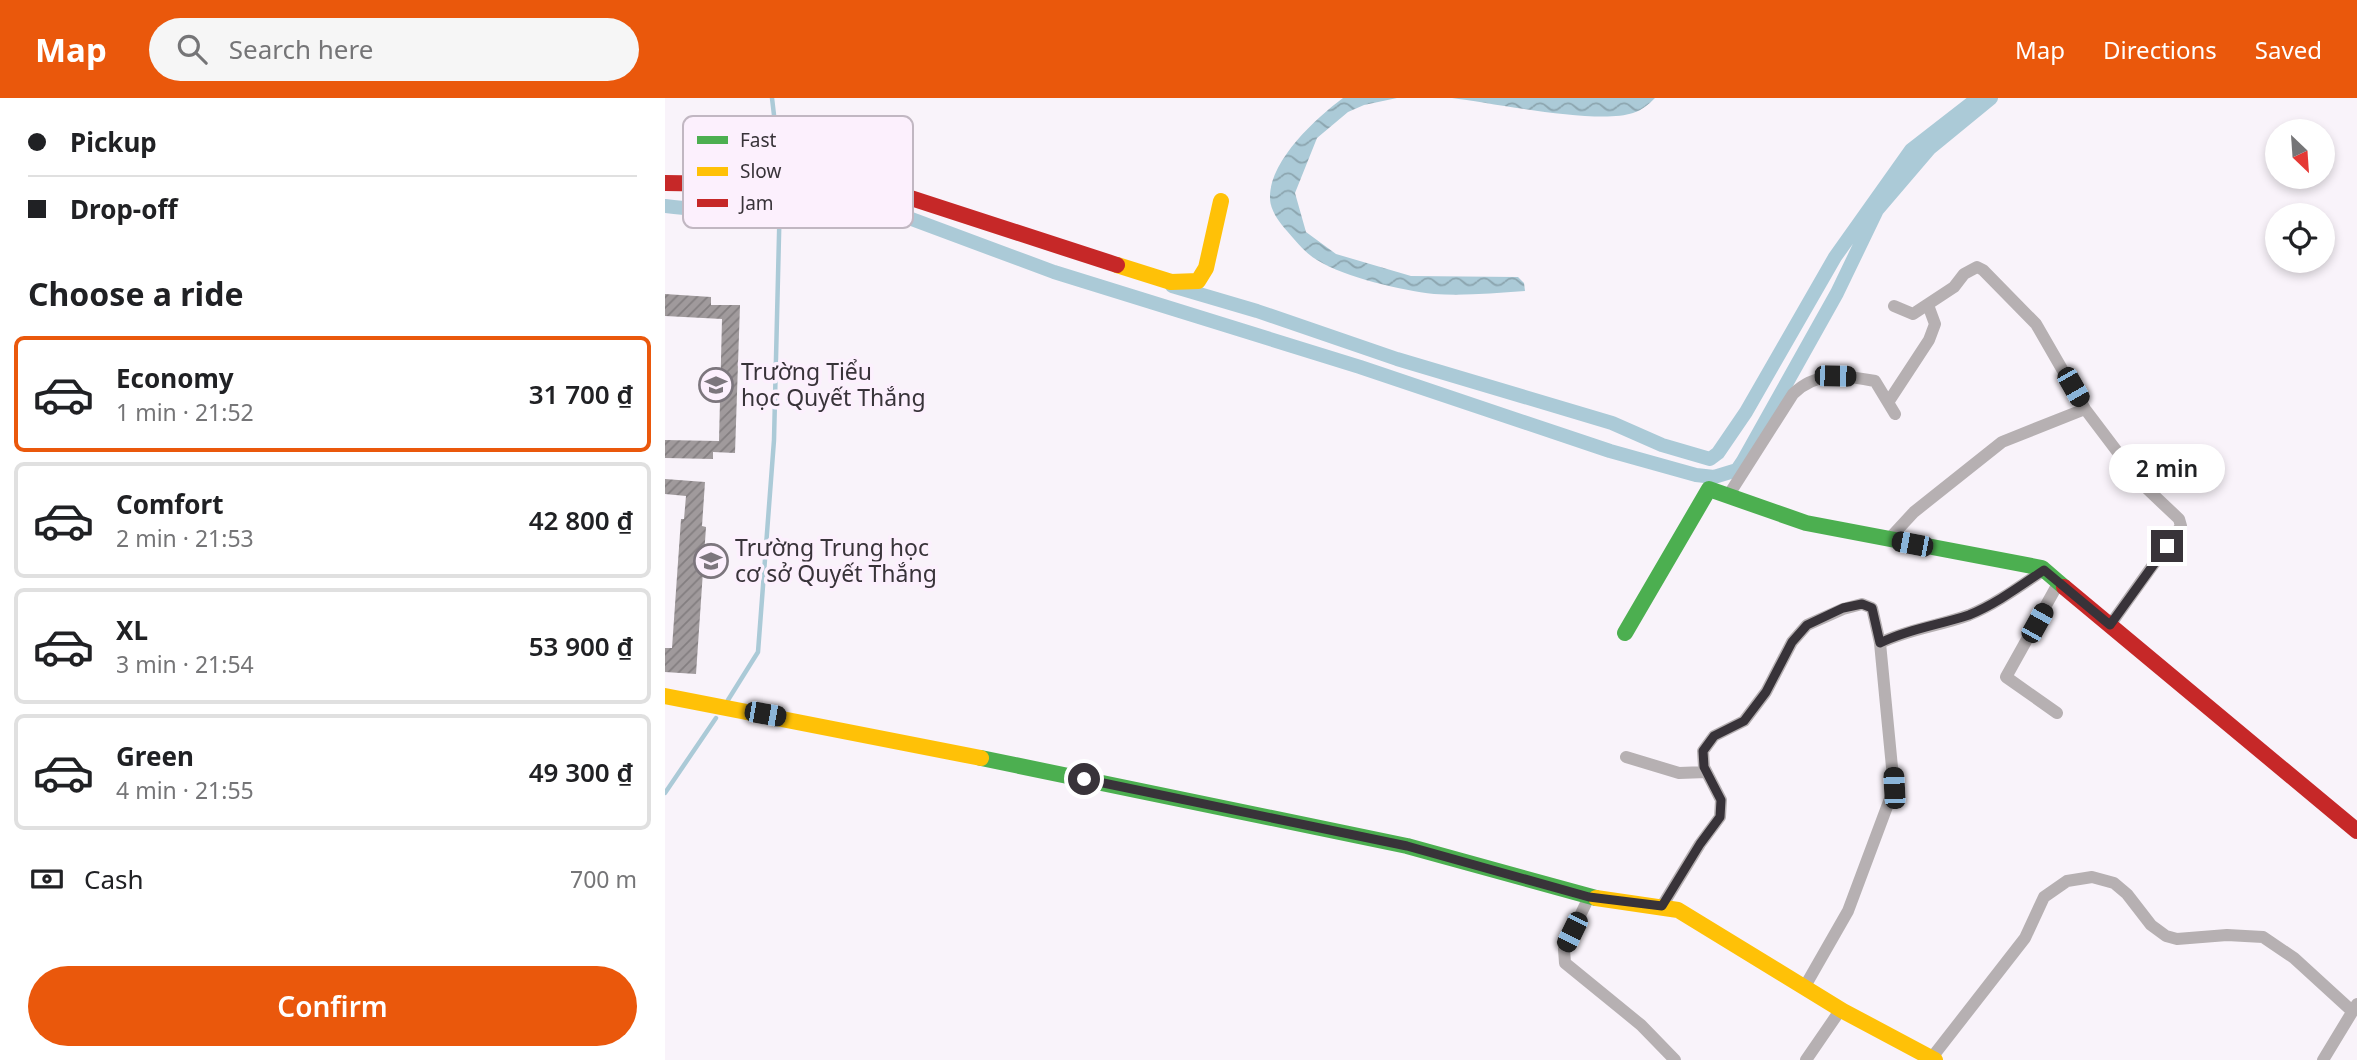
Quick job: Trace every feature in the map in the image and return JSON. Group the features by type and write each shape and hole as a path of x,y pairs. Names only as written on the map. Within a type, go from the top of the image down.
{"street":[{"path":"665,183 683,184"},
{"path":"913,199 1171,282 1189,283 1198,281 1206,268 1221,201"},
{"path":"1894,306 1913,314 1954,287 1964,274 1977,267 1983,270 2036,324 2085,409 2141,483 2179,519 2181,526 2110,625"},
{"path":"1889,401 1929,340 1935,324 1928,305"},
{"path":"1728,496 1793,394 1804,383 1835,376 1875,381 1895,414"},
{"path":"1889,539 1914,512 2002,442 2085,409"},
{"path":"1625,633 1709,489 1806,523 2044,570 2357,831"},
{"path":"1880,643 1895,635 1968,615 1993,604 2044,570"},
{"path":"2057,713 2006,677 2059,582"},
{"path":"1662,906 1720,817 1721,800 1706,772 1703,751 1714,736 1744,721 1766,692 1792,642 1807,625 1843,608 1862,604 1872,608 1880,643 1894,788 1849,911 1804,988"},
{"path":"665,696 815,723 1407,846 1589,897 1678,910 1804,988 1932,1059 2025,938 2044,897 2067,881 2092,877 2114,883 2127,894 2151,925 2166,936 2177,939 2227,935 2263,937 2294,958 2355,1007 2323,1060"},
{"path":"1626,757 1679,773 1706,772"},
{"path":"1589,897 1564,949 1565,963 1641,1025 1675,1060"},
{"path":"1807,1060 1841,1009"}],"water":[{"path":"1343,98 1397,98 1364,105 1348,112 1317,138 1295,193 1306,232 1336,254 1411,276 1518,277 1524,283 1525,291 1446,295 1406,290 1343,272 1317,260 1301,247 1273,211 1270,202 1272,184 1277,170 1296,142"},
{"path":"1452,98 1655,98 1633,113 1596,116 1545,112"}],"building":[{"path":"665,294 711,297 711,305 740,305 735,453 713,452 713,459 665,458 665,440 719,441 722,319 665,316"},
{"path":"665,479 705,482 702,526 706,527 696,674 665,672 665,648 672,648 681,519 684,519 686,496 665,494"}],"waterway":[{"path":"772,98 774,116"},
{"path":"1172,286 1257,311 1397,359 1612,423 1662,445 1710,459 1718,453 1746,412 1835,257 1911,150 1978,98"},
{"path":"913,220 1054,272 1360,367 1610,451 1696,475 1714,477 1737,470 1743,461 1837,293 1877,210 1930,148 1991,98"},
{"path":"665,206 683,208"},
{"path":"728,700 758,652 774,440 779,228"},
{"path":"665,793 716,718"}],"traffic: fast":[{"path":"1625,633 1709,489 1806,523 2042,568 2064,587"},
{"path":"981,758 1407,846 1596,898"}],"traffic: slow":[{"path":"1117,265 1171,282 1198,281 1206,268 1221,201"},
{"path":"665,696 981,758"},
{"path":"1596,898 1678,910 1843,1011 1935,1060"}],"traffic: jam":[{"path":"665,183 683,183"},
{"path":"913,199 1117,265"},
{"path":"2064,587 2357,831"}],"place":[{"name":"Trường Tiểu học Quyết Thắng","path":"716,385"},
{"name":"Trường Trung học cơ sở Quyết Thắng","path":"711,561"}],"route":[{"path":"1084,779 1407,846 1589,897 1662,906 1720,817 1721,800 1704,767 1703,751 1714,736 1744,721 1766,692 1792,642 1807,625 1843,608 1862,604 1872,608 1880,643 1895,635 1968,615 1993,604 2044,570 2110,625 2167,546"}]}
